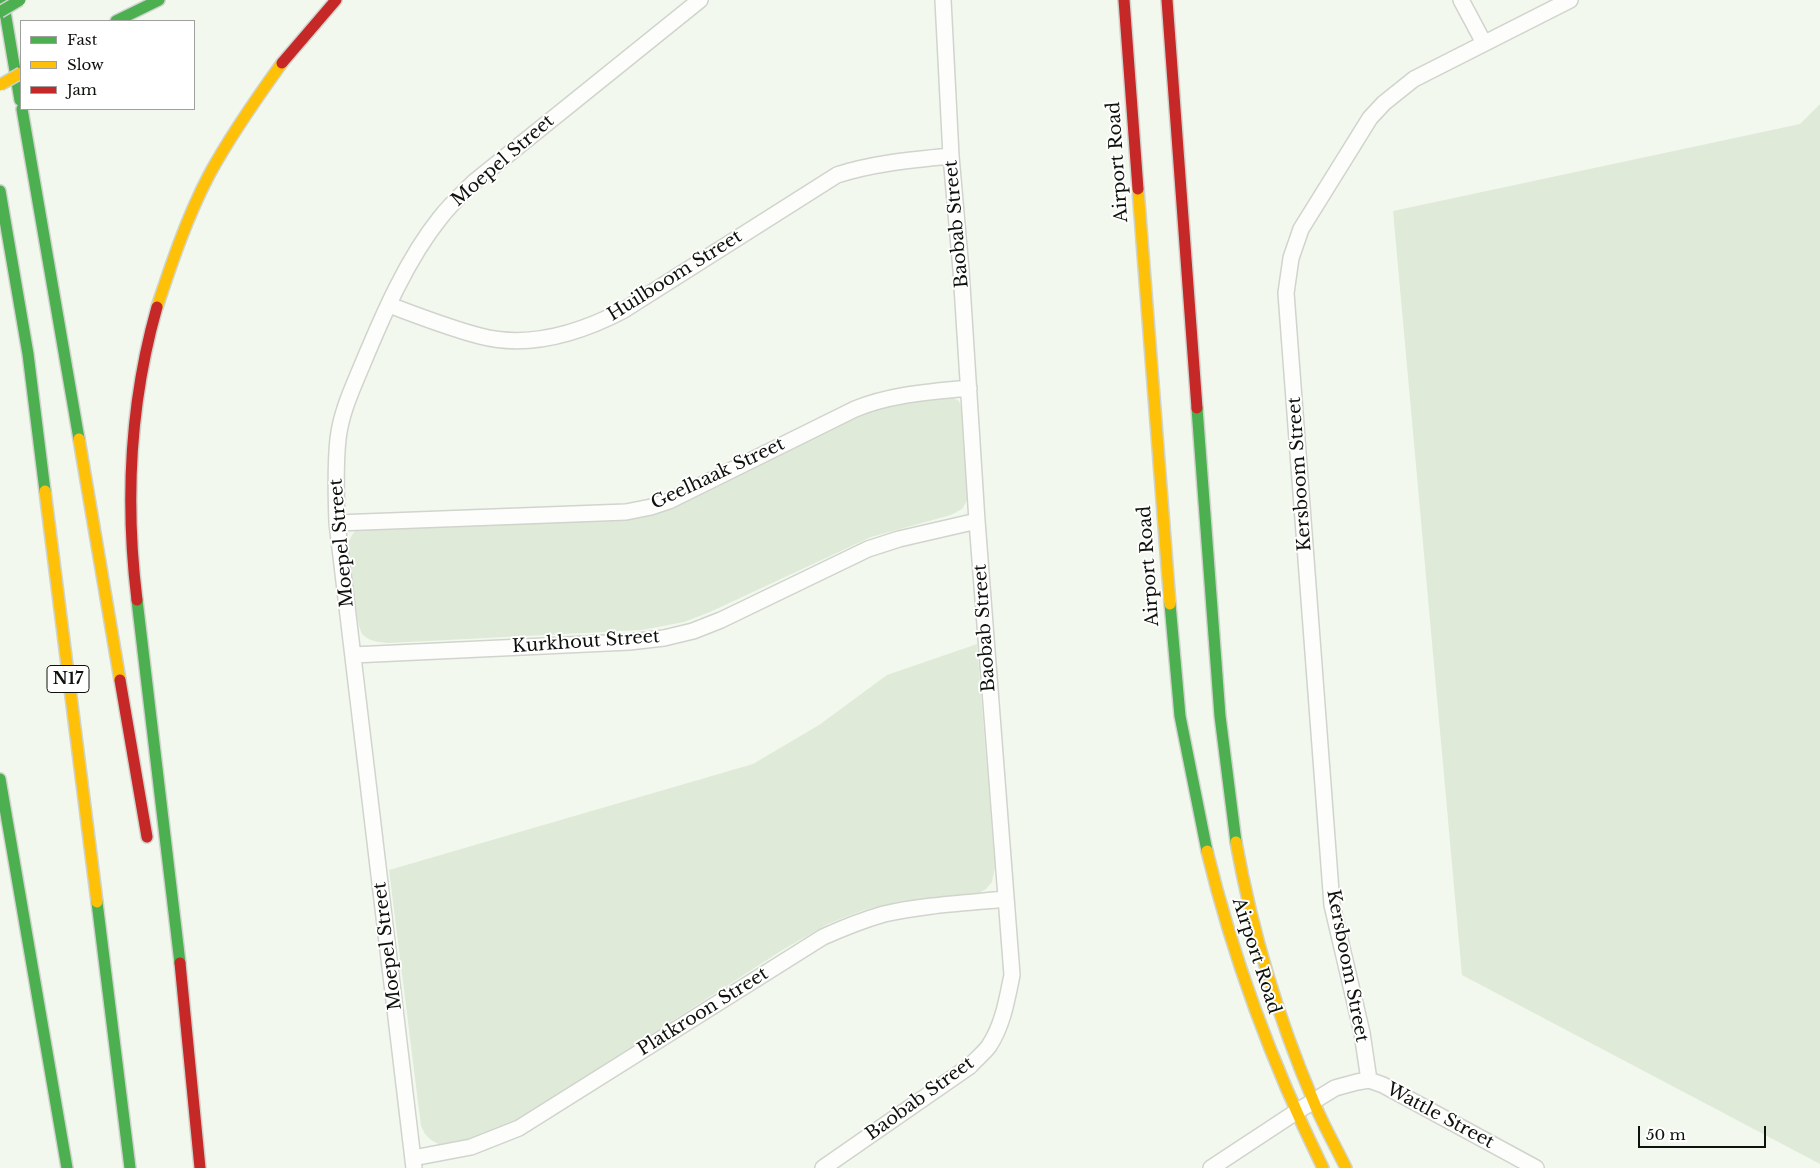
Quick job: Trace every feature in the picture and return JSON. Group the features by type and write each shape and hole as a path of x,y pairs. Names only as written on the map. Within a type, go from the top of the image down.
{"main road":[{"path":"3,0 20,96"},
{"path":"0,12 20,0"},
{"path":"118,20 159,0"},
{"path":"198,1168 185,999 164,841 130,525 132,447 139,385 170,264 192,208 220,153 260,90 287,54 336,0"},
{"name":"Airport Road","path":"1124,0 1179,709 1202,836 1233,950 1262,1032 1296,1112 1323,1168"},
{"name":"Airport Road","path":"1167,0 1220,716 1236,844 1256,935 1285,1028 1313,1101 1346,1168"},
{"path":"0,85 20,74"},
{"path":"23,110 148,846"},
{"name":"N17","path":"0,190 28,354 130,1168"},
{"path":"0,778 67,1168"},
{"path":"170,979 198,1168"}],"street":[{"name":"Moepel Street","path":"413,1163 337,523 338,437 347,401 389,305 413,258 439,220 474,182 700,0"},
{"name":"Baobab Street","path":"823,1168 970,1066 988,1046 999,1027 1012,975 977,521 942,0"},
{"path":"1461,0 1484,43"},
{"name":"Kersboom Street","path":"1368,1080 1362,1033 1332,905 1286,293 1291,258 1301,229 1370,118 1384,102 1414,79 1570,0"},
{"name":"Huilboom Street","path":"389,305 481,337 505,340 535,339 568,333 598,323 624,310 837,175 861,167 889,162 951,156"},
{"name":"Geelhaak Street","path":"337,523 626,512 651,507 669,501 855,409 873,402 900,395 969,388"},
{"name":"Kurkhout Street","path":"353,655 629,642 664,638 693,631 721,620 868,550 898,539 977,521"},
{"name":"Platkroon Street","path":"413,1163 472,1147 519,1128 823,937 852,924 884,914 1006,899"},
{"name":"Wattle Street","path":"1211,1168 1335,1088 1368,1080 1383,1085 1536,1168"}],"green space":[{"path":"1820,104 1820,1164 1462,975 1393,211 1800,124"},
{"path":"950,396 959,401 963,413 968,499 962,509 951,515 871,537 710,612 684,622 642,630 389,643 369,639 363,635 360,629 350,578 348,554 350,538 359,527 629,517 858,412 896,403"},
{"path":"977,644 995,868 992,882 986,889 974,896 902,901 864,910 828,924 784,949 515,1122 479,1137 440,1145 425,1134 421,1126 389,870 753,764 819,725 887,675"}],"traffic: fast":[{"path":"3,0 20,100"},
{"path":"0,12 20,0"},
{"path":"118,20 159,0"},
{"path":"22,110 79,439"},
{"path":"0,191 28,354 45,491"},
{"path":"1197,408 1220,716 1236,842"},
{"path":"137,600 180,963"},
{"path":"1170,604 1180,716 1207,851"},
{"path":"0,779 67,1168"},
{"path":"97,902 130,1168"}],"traffic: slow":[{"path":"157,307 187,223 209,175 234,132 282,63"},
{"path":"0,85 20,74"},
{"path":"1138,189 1170,604"},
{"path":"79,439 120,680"},
{"path":"45,491 97,902"},
{"path":"1236,842 1258,941 1277,1006 1300,1069 1324,1126 1346,1168"},
{"path":"1207,851 1229,933 1256,1013 1271,1052 1323,1168"}],"traffic: jam":[{"path":"282,63 336,0"},
{"path":"1124,0 1138,189"},
{"path":"1167,0 1197,408"},
{"path":"137,600 131,526 132,452 141,379 157,307"},
{"path":"120,680 147,837"},
{"path":"180,963 200,1168"}]}
